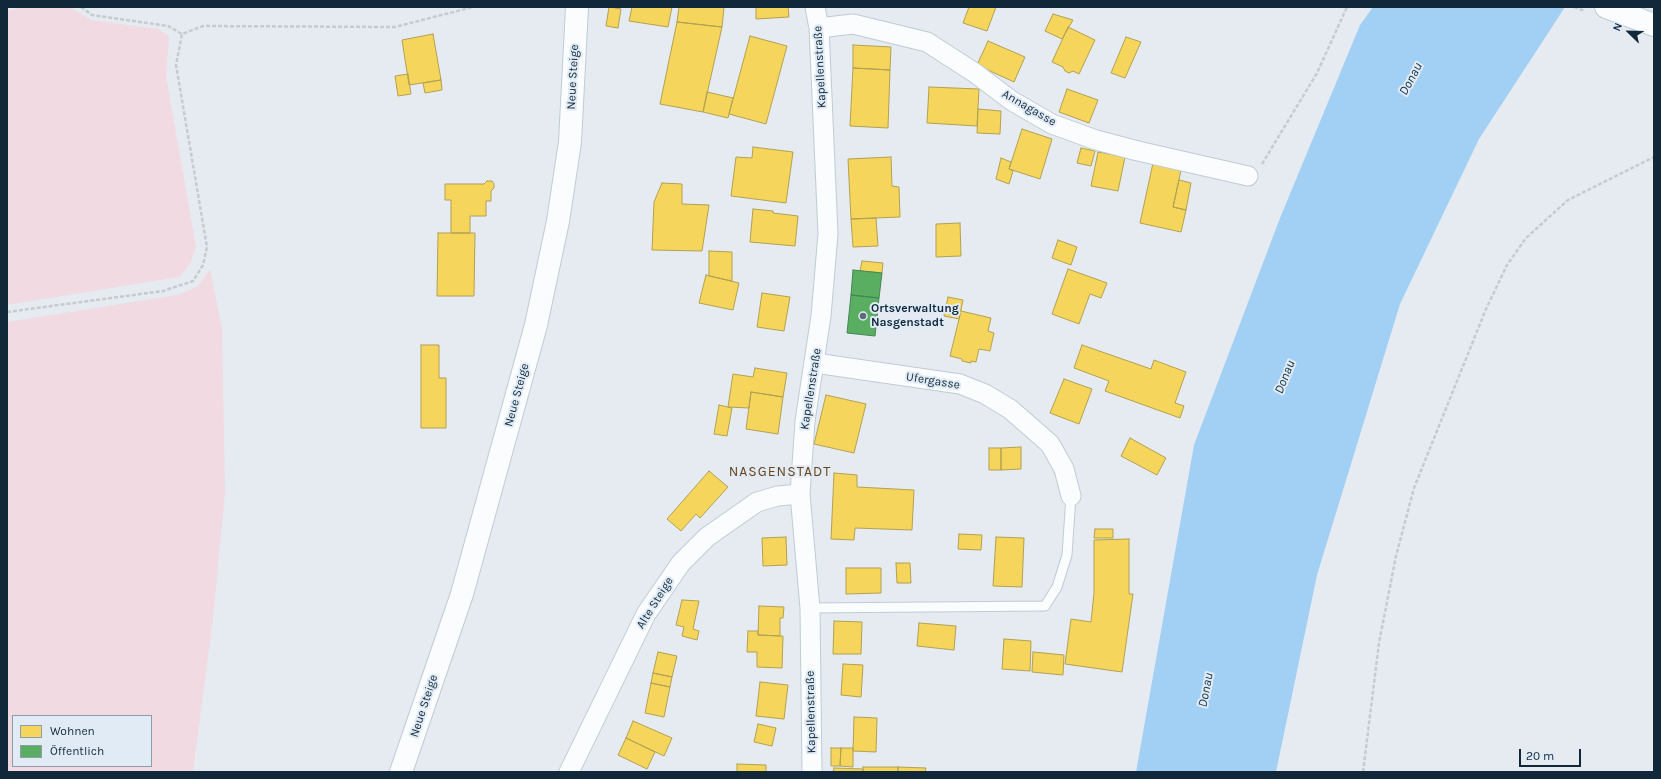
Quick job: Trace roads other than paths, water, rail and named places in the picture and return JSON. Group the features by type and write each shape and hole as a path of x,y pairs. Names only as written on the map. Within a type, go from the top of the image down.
{"main road":[{"name":"Neue Steige","path":"401,772 462,594 536,325 558,221 570,142 577,7"},
{"path":"1606,7 1654,25"}],"street":[{"name":"Kapellenstraße","path":"812,772 810,608 800,494 804,421 815,363 821,316 828,234 819,28 814,7"},
{"name":"Annagasse","path":"819,28 853,24 927,42 975,72 1012,101 1052,124 1111,144 1248,176"},
{"name":"Ufergasse","path":"815,363 960,384 985,394 1010,409 1050,444 1064,469 1070,496"},
{"name":"Alte Steige","path":"569,772 646,614 681,563 707,537 757,502 778,496 800,494"}],"lane":[{"path":"810,608 1045,606 1057,587 1067,555 1070,496"}],"water":[{"name":"Donau","path":"1373,7 1565,7 1479,139 1400,304 1317,575 1276,772 1136,772 1194,445 1280,218 1360,25"}],"place":[{"name":"Ortsverwaltung Nasgenstadt","path":"863,316"}],"district":[{"name":"NASGENSTADT","path":"780,472"}]}
